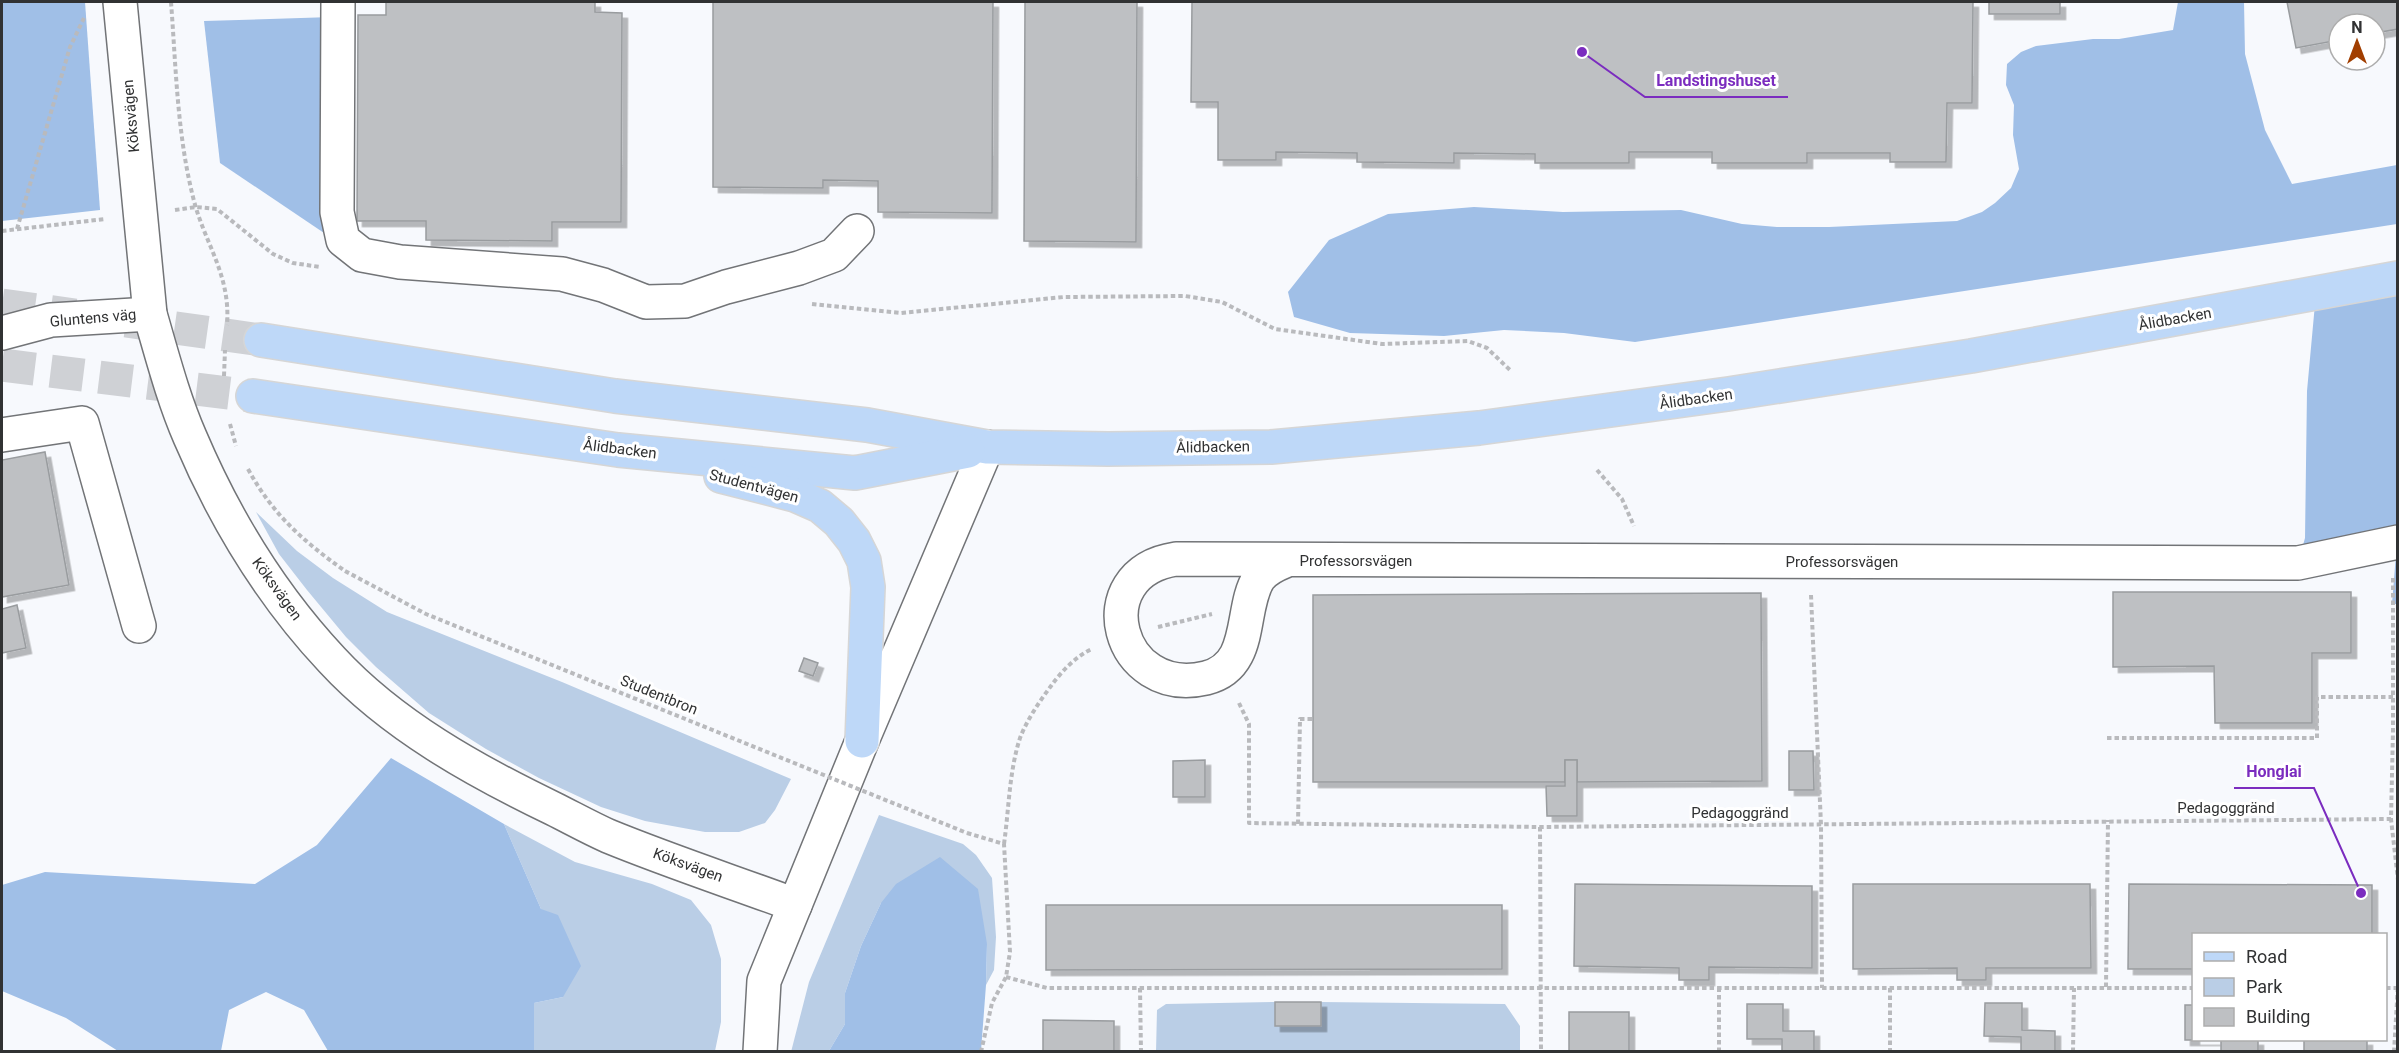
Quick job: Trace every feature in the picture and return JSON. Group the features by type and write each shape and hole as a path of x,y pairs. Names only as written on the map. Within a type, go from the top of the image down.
{"main road":[{"name":"Ålidbacken","path":"261,340 615,396 867,425 987,447 1108,449 1271,447 1479,428 1728,394 1960,358 2397,278"},
{"name":"Ålidbacken","path":"253,396 618,450 855,473 987,447"},
{"name":"Studentvägen","path":"618,450 795,495 820,506 839,522 854,541 864,561 868,587 862,741"}],"street":[{"name":"Köksvägen","path":"120,2 150,314 164,363 190,437 229,517 256,561 306,629 332,660 371,697 414,729 500,783 607,835 795,905"},
{"path":"338,2 337,212 343,240 362,255 400,262 562,273 603,285 646,302 685,301 726,287 799,268 834,255 857,231"},
{"name":"Gluntens väg","path":"2,333 51,320 150,314"},
{"path":"2,435 82,423 139,626"},
{"name":"Studentvägen","path":"760,1052 764,981 862,741 987,447"},
{"name":"Professorsvägen","path":"1285,561 1269,568 1259,579 1240,648 1222,671 1210,677 1195,680 1165,677 1153,673 1135,659 1123,635 1120,621 1121,605 1126,592 1137,576 1153,566 1176,560 2298,563 2397,542"}],"path":[{"path":"171,2 178,108 196,207"},
{"path":"17,229 70,47 88,11"},
{"path":"166,211 196,207 217,209 273,254 293,263 331,269 362,255"},
{"path":"2,231 106,219"},
{"path":"804,303 901,313 1064,297 1185,296 1222,302 1275,329 1382,344 1468,341 1487,348 1511,371"},
{"path":"1597,470 1622,499 1651,562"},
{"path":"2397,542 2392,588 2395,731 2391,819 2397,880"},
{"path":"1806,562 1812,604 1821,825 1822,988"},
{"name":"Studentbron","path":"345,571 426,614 968,833 1004,844"},
{"path":"981,1052 992,1003 1006,977 1010,952 1004,844 1011,773 1021,736 1037,705 1057,677 1084,652 1123,635 1250,605"},
{"name":"Pedagoggränd","path":"1222,671 1249,724 1249,823 1540,826 2391,819"},
{"path":"2107,738 2317,738 2317,697 2393,697"},
{"path":"1298,824 1300,719 1313,719"},
{"path":"2106,988 2108,820"},
{"path":"1540,826 1541,1052"},
{"path":"1006,977 1047,988 2192,988"},
{"path":"2394,1052 2397,986"},
{"path":"1140,988 1141,1052"},
{"path":"1719,988 1719,1052"},
{"path":"1890,988 1890,1052"},
{"path":"2073,1052 2074,988"}],"green space":[{"path":"256,512 297,551 333,578 387,612 562,682 791,779 775,810 765,823 739,832 705,832 645,821 601,807 539,778 486,749 429,713 376,667 346,637 279,554"},
{"path":"879,815 963,844 976,855 992,878 996,937 994,970 986,985 987,944 881,903 861,946 845,993 845,1024 829,1051 791,1052 809,982"},
{"path":"504,824 575,862 652,884 691,900 711,925 721,959 721,1022 715,1051 534,1051 534,1003 563,997 541,909"},
{"path":"1275,1002 1275,1025 1321,1026 1321,1002 1505,1004 1520,1026 1520,1051 1156,1052 1157,1010 1166,1004"}],"shaded area":[{"path":"2,2 85,2 100,210 2,221"},
{"path":"2178,2 2244,2 2245,54 2265,130 2292,184 2397,165 2397,224 1635,342 1564,333 1504,330 1444,336 1350,333 1294,317 1288,292 1329,240 1388,214 1474,207 1563,212 1681,210 1742,224 1777,227 1957,221 1982,212 1995,203 2011,188 2019,169 2013,135 2014,105 2006,85 2007,64 2021,52 2036,46 2093,39 2119,39 2173,30"},
{"path":"332,17 330,237 220,163 204,21"},
{"path":"2397,278 2397,542 2298,563 2305,538 2307,391 2316,293"},
{"path":"2397,542 2397,604 2392,604"},
{"path":"391,758 504,824 541,909 558,915 581,966 563,997 534,1003 534,1051 328,1051 304,1010 266,992 229,1010 221,1051 118,1051 66,1018 2,991 2,885 45,872 255,884 317,845"},
{"path":"940,857 978,889 987,944 981,1051 829,1051 845,1024 845,993 861,946 881,903 896,884"}],"building":[{"path":"386,2 595,2 595,12 622,13 621,222 552,222 552,241 426,240 426,221 357,221 358,15 386,15"},
{"path":"713,2 993,2 992,213 878,212 878,181 823,180 823,188 713,187"},
{"path":"1025,2 1137,2 1136,242 1024,241"},
{"path":"1192,2 1973,2 1972,103 1947,103 1946,162 1890,162 1890,153 1807,153 1807,163 1712,163 1712,152 1629,152 1629,163 1535,163 1535,154 1454,153 1454,163 1357,162 1357,153 1276,152 1276,160 1218,160 1218,102 1191,102"},
{"path":"1989,2 2060,2 2060,14 1989,14"},
{"path":"2287,2 2398,2 2398,29 2387,31 2387,12 2327,12 2327,42 2296,48"},
{"path":"45,452 69,585 2,597 2,460"},
{"path":"2113,592 2351,592 2351,653 2312,653 2312,723 2215,723 2214,666 2113,667"},
{"path":"1761,593 1762,781 1577,782 1577,760 1565,760 1565,782 1313,782 1313,595"},
{"path":"17,605 26,648 2,653 2,609"},
{"path":"804,658 818,663 813,676 799,671"},
{"path":"1789,751 1813,751 1814,790 1789,790"},
{"path":"1205,760 1205,797 1173,797 1173,761"},
{"path":"1565,760 1577,760 1577,816 1547,816 1546,786 1565,786"},
{"path":"1575,884 1812,886 1812,968 1709,967 1709,980 1679,980 1679,968 1574,966"},
{"path":"1853,884 2090,884 2091,968 1986,968 1986,980 1957,980 1957,968 1853,969"},
{"path":"2129,884 2372,885 2372,933 2192,933 2192,969 2128,969"},
{"path":"1046,905 1502,905 1502,969 1046,970"},
{"path":"1275,1002 1321,1002 1321,1026 1275,1026"},
{"path":"1985,1003 2022,1003 2022,1030 2055,1031 2055,1052 2021,1052 2021,1037 1984,1036"},
{"path":"1747,1004 1783,1004 1783,1031 1814,1031 1814,1052 1782,1052 1782,1039 1747,1039"},
{"path":"2185,1005 2192,1005 2192,1040 2185,1040"},
{"path":"1569,1012 1629,1012 1629,1052 1569,1052"},
{"path":"1043,1020 1114,1021 1114,1052 1043,1052"},
{"path":"2221,1041 2258,1041 2258,1052 2221,1052"},
{"path":"2304,1041 2367,1041 2367,1052 2304,1052"}],"tunnel":[{"path":"2,305 75,315"},
{"path":"126,321 261,340"},
{"path":"2,365 253,396"}],"place":[{"name":"Landstingshuset","path":"1582,52"},
{"name":"Honglai","path":"2361,893"}]}
